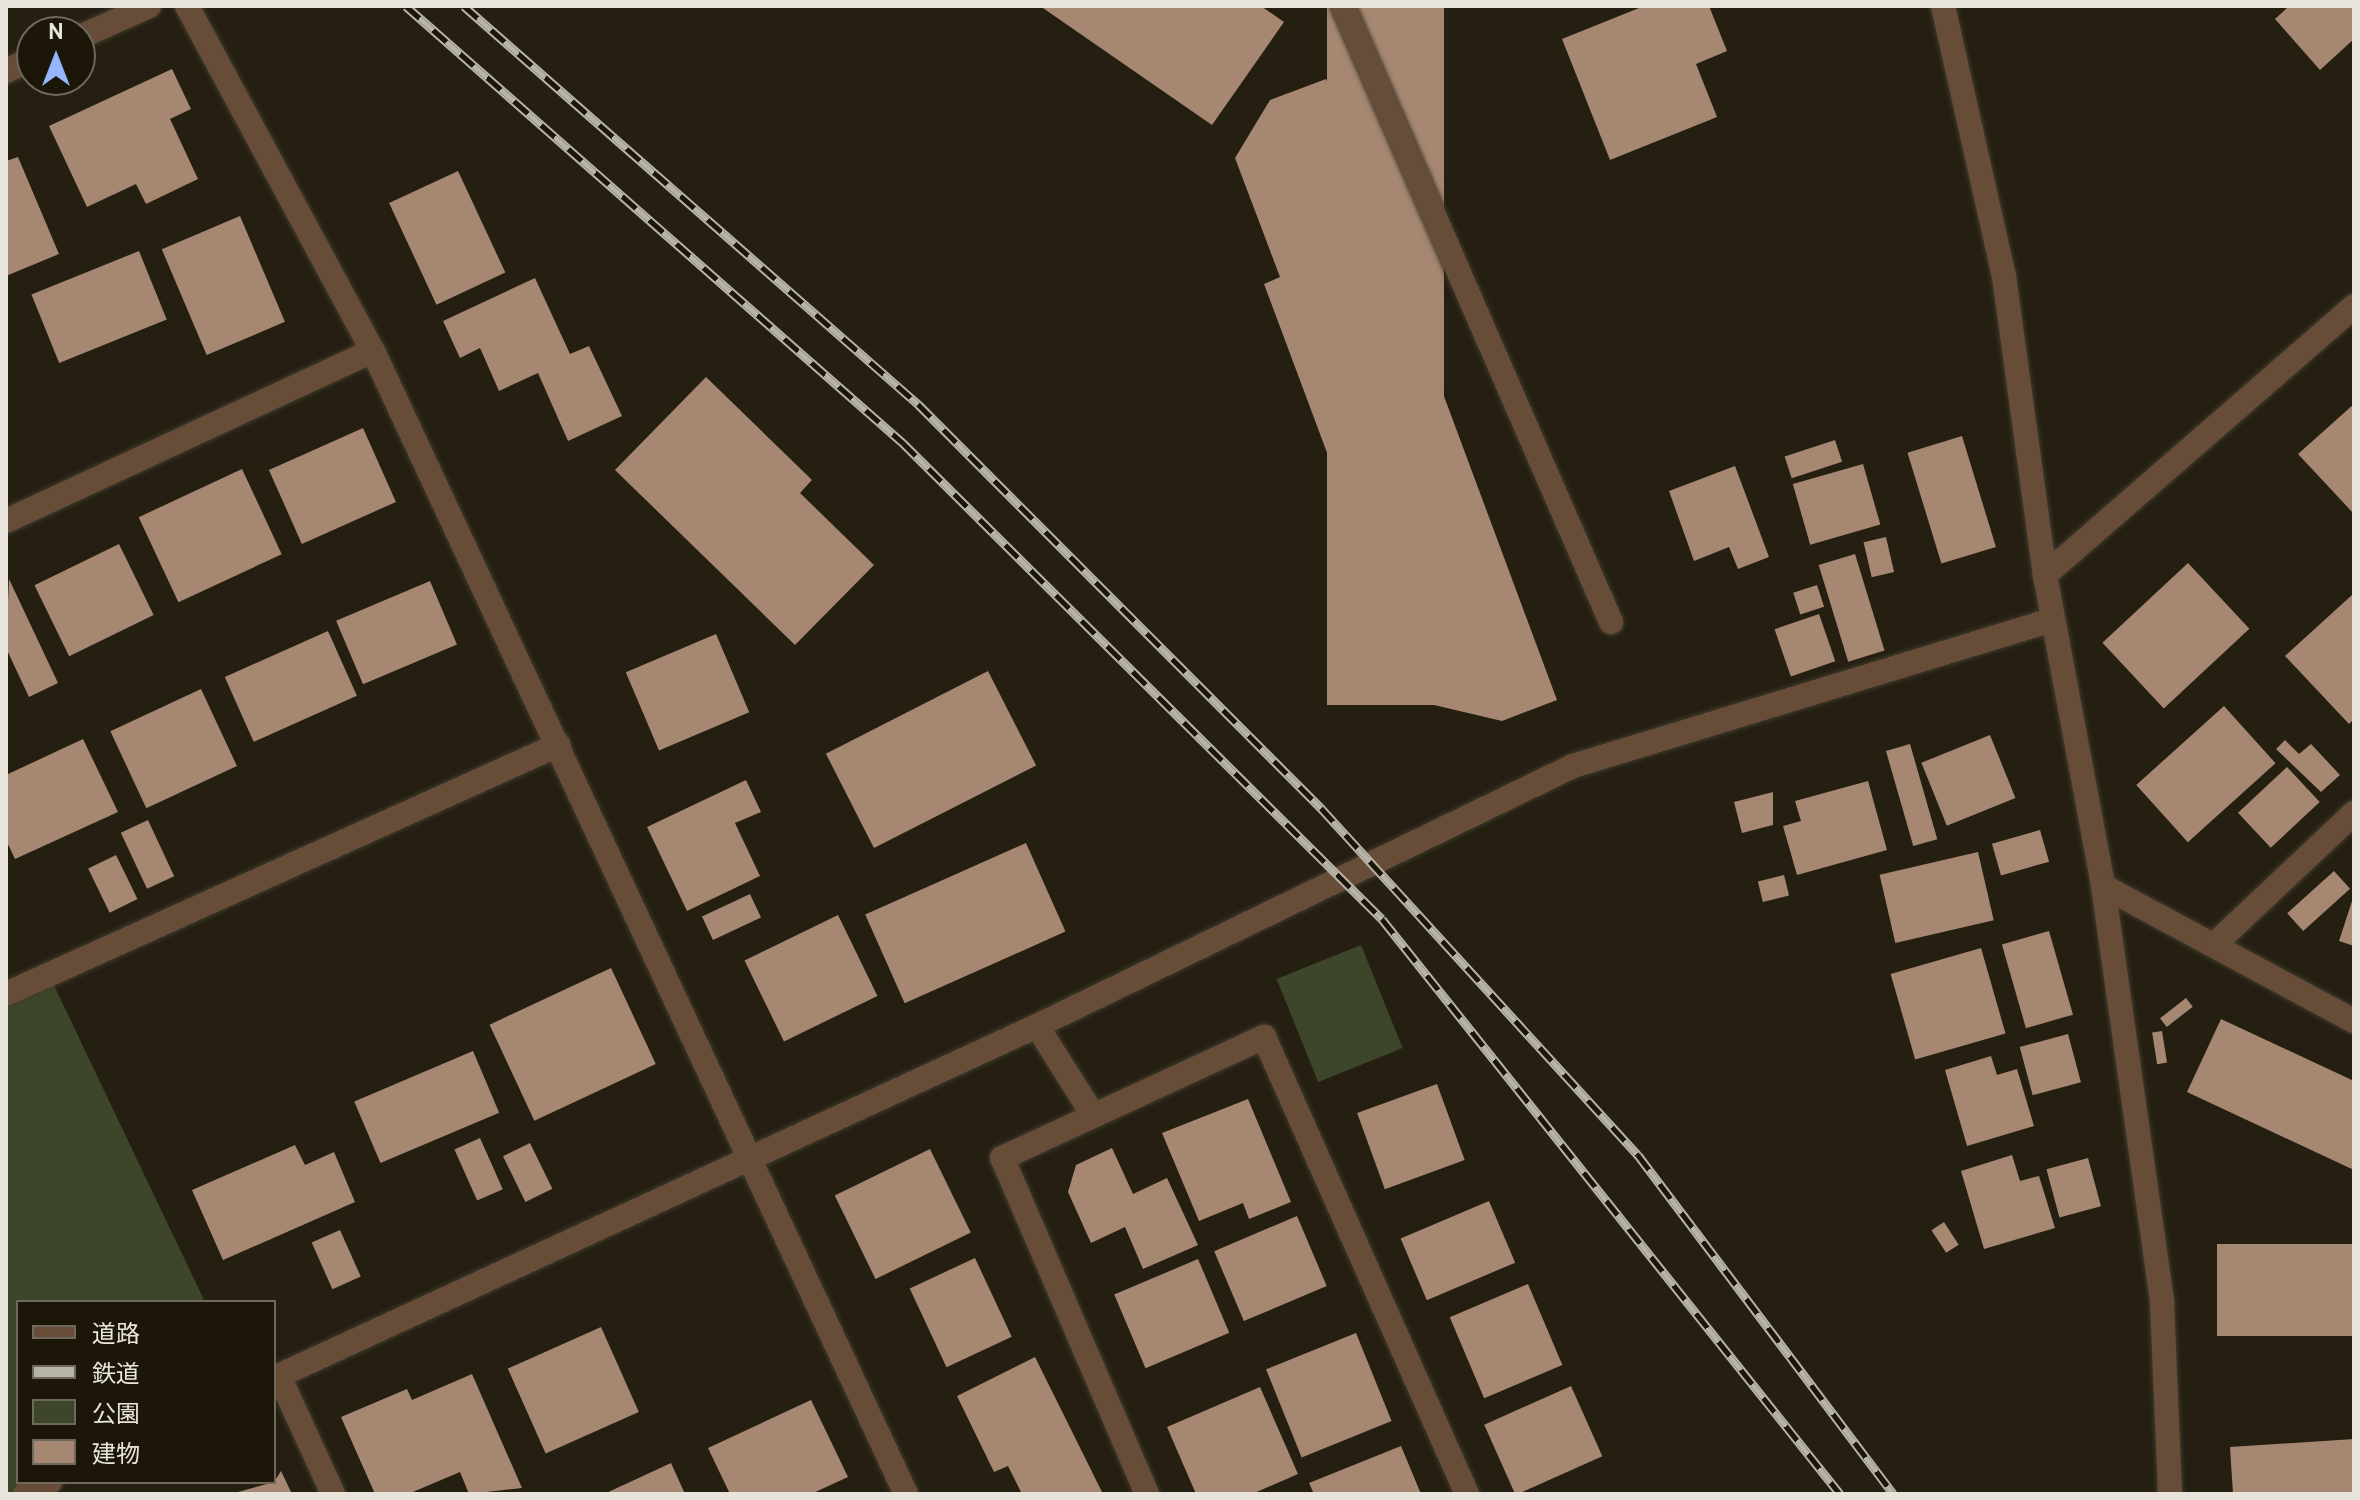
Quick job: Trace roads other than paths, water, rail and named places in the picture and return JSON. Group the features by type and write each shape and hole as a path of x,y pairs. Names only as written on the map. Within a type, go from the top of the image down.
{"street":[{"path":"96,30 149,6"},
{"path":"187,6 373,351 558,745 745,1158 906,1494"},
{"path":"1343,6 1611,622"},
{"path":"1943,6 2004,276 2052,620 2103,886 2162,1302 2170,1494"},
{"path":"2045,575 2354,306"},
{"path":"6,521 373,351"},
{"path":"333,1494 277,1377 745,1158 1037,1026 1573,766 2052,620"},
{"path":"6,994 558,745"},
{"path":"2216,943 2354,813"},
{"path":"2103,886 2216,943 2354,1021"},
{"path":"1037,1026 1093,1115"},
{"path":"1147,1494 1002,1158 1264,1037 1467,1494"},
{"path":"25,1494 46,1484"}],"railway":[{"path":"406,6 903,443 1382,919 1840,1494"},
{"path":"464,6 918,404 1321,808 1638,1155 1893,1494"}]}
